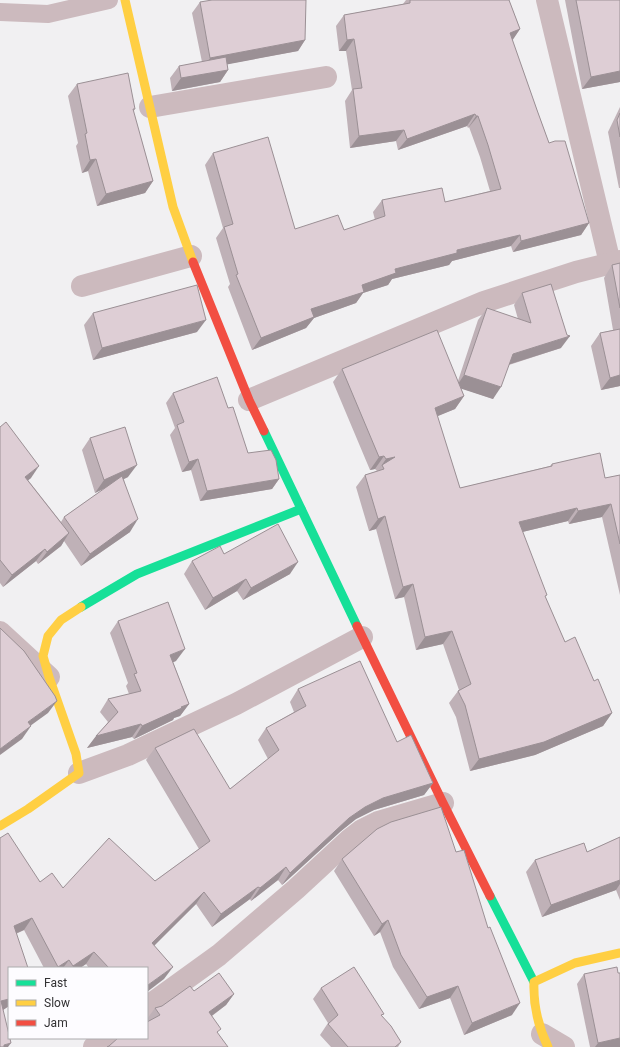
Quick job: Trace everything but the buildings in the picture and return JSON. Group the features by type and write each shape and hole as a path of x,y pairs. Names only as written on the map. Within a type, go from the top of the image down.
{"street":[{"path":"125,0 173,207 191,256 249,400 443,803 534,982 534,1008 545,1040 564,1047"},
{"path":"249,400 484,302 576,272 615,262 547,0"},
{"path":"150,107 326,77"},
{"path":"82,286 191,256"},
{"path":"79,773 76,754 43,656 48,636 61,620 93,599 137,574 301,509"},
{"path":"0,632 49,677"},
{"path":"0,826 28,809 79,773 128,755 236,704 362,637"},
{"path":"148,1006 219,954 296,889 349,840 362,830 378,822 443,803"},
{"path":"534,982 574,963 620,953"},
{"path":"94,1047 104,1039"}],"lane":[{"path":"0,12 48,14 109,0"}],"traffic: fast":[{"path":"264,431 357,626"},
{"path":"81,607 137,574 301,509"},
{"path":"490,896 534,982"}],"traffic: slow":[{"path":"125,0 173,207 193,262"},
{"path":"0,826 28,809 79,773 76,754 43,656 48,636 61,620 81,607"},
{"path":"548,1047 541,1031 537,1016 534,999 534,982 575,963 620,953"}],"traffic: jam":[{"path":"193,262 249,400 264,431"},
{"path":"357,626 490,896"}]}
